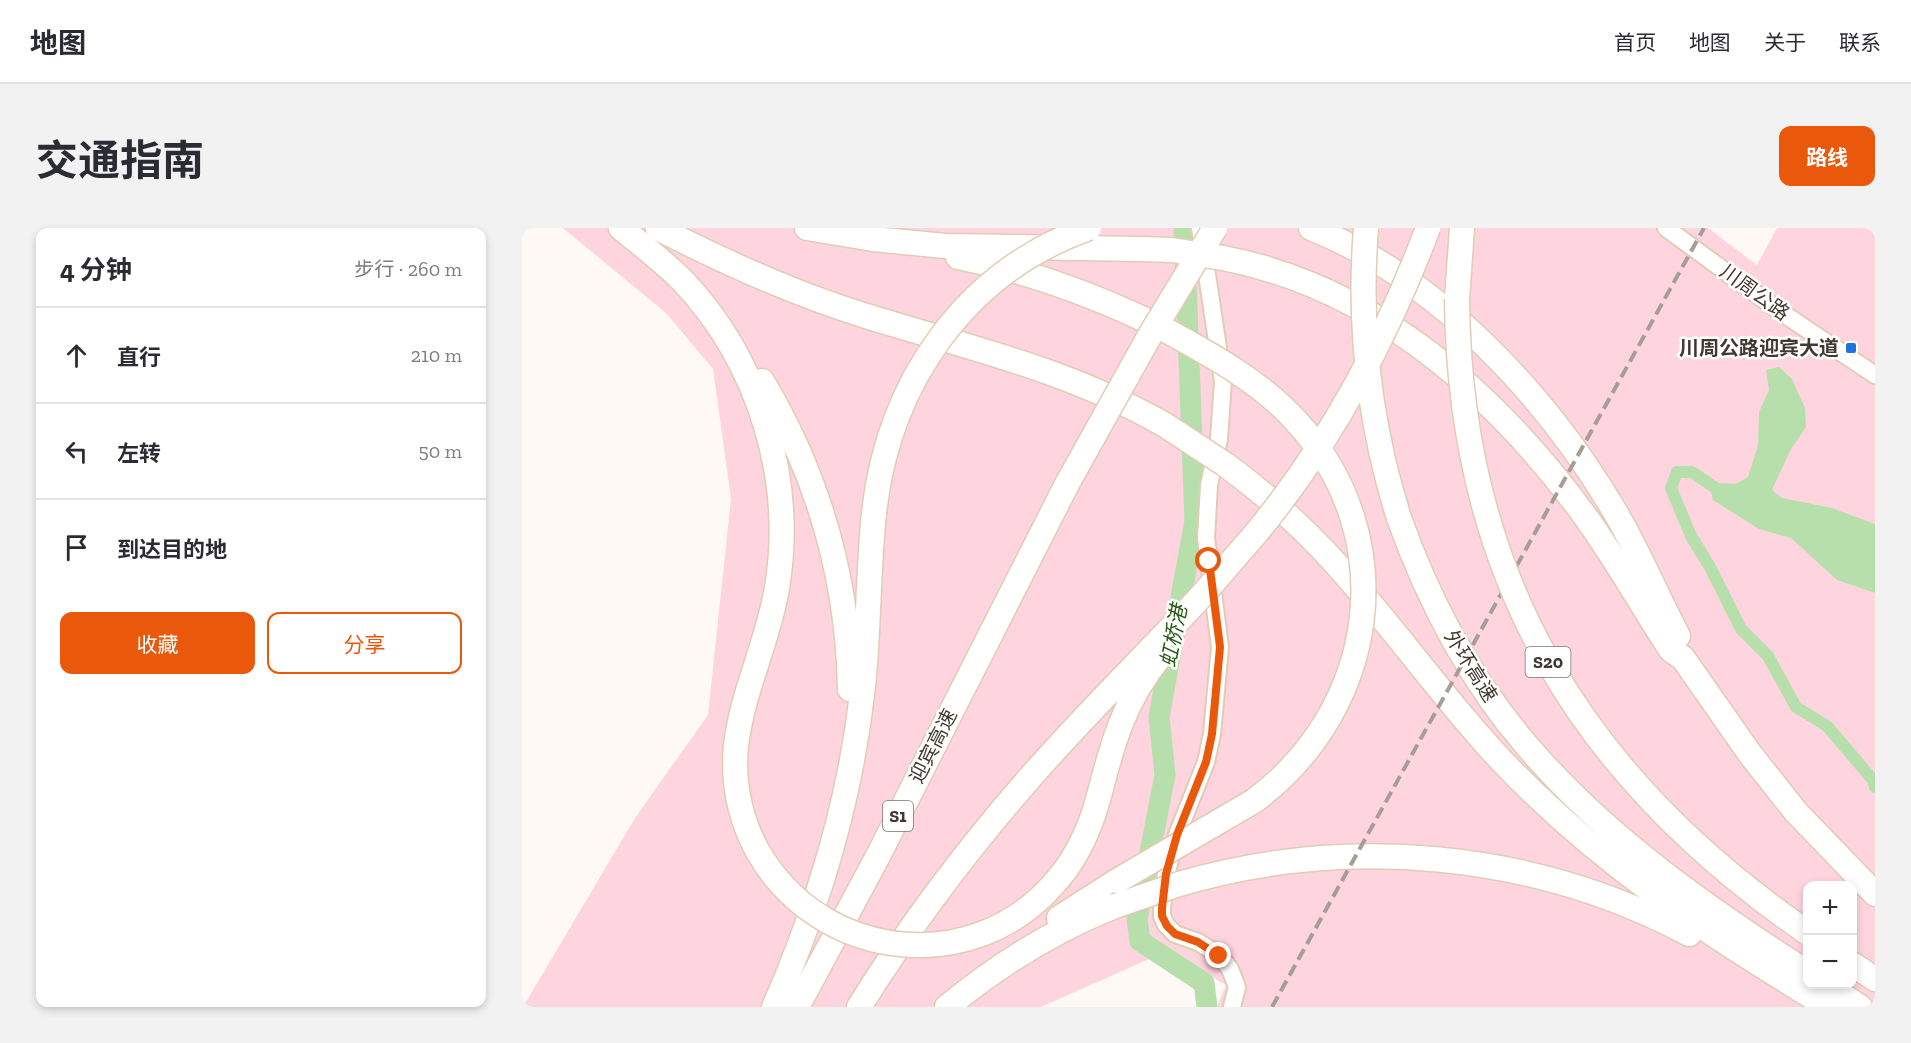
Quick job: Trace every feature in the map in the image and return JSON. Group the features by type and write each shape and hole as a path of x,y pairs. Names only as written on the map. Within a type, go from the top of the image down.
{"highway":[{"path":"621,228 683,282 712,318 738,357 757,400 771,445 780,492 782,539 773,610 740,719 736,746 737,790 740,807 752,841 776,878 808,909 822,919 854,934 888,943 924,946 976,936 1008,922 1037,901 1050,889 1072,861 1089,829 1107,762 1128,704 1149,671 1190,623 1195,603"},
{"path":"658,228 735,266 787,288 861,315 1056,374 1116,399 1165,425 1226,465 1278,507 1325,552 1477,734 1553,811 1635,880 1696,925 1829,1007"},
{"path":"807,228 873,239 935,245 1172,250 1223,258 1288,276 1343,298 1395,328 1443,363 1511,427 1565,488 1607,548 1671,650 1683,658 1773,785 1820,839 1875,894"},
{"path":"774,1007 820,889 842,809 856,736 867,647 874,513 880,469 894,422 915,376 939,339 969,304 1003,274 1041,250 1089,228"},
{"name":"迎宾高速","path":"797,1007 878,856 1067,484 1143,346 1215,228"},
{"path":"1311,228 1363,253 1423,294 1492,353 1542,407 1581,458 1615,512 1683,644 1683,658"},
{"name":"外环高速","path":"1366,228 1363,320 1368,387 1380,452 1399,518 1422,578 1463,657 1507,721 1550,772 1597,818 1656,866 1737,926 1803,970"},
{"path":"859,1007 926,908 1012,799 1064,739 1195,603 1278,504 1337,418 1366,367 1396,307 1428,228"},
{"name":"S20","path":"1462,228 1457,333 1467,436 1493,536 1517,600 1532,632 1584,720 1649,801 1727,872 1803,929"},
{"path":"935,245 950,256 1020,272 1124,310 1222,363 1266,394 1296,420 1321,452 1341,488 1355,527 1362,568 1363,609 1356,650 1344,690 1325,727 1300,760 1271,789 1254,801 1117,881 1038,932 1029,949"},
{"path":"738,357 755,369 773,399 800,454 822,511 843,601 849,663 849,717 856,736"},
{"path":"947,1007 989,975 1029,949 1115,906 1179,884 1263,865 1332,857 1403,857 1474,864 1545,878 1613,899 1679,928 1742,964 1759,964"},
{"path":"1857,967 1875,978"},
{"path":"1833,989 1860,1007"}],"street":[{"path":"1200,228 1223,381 1219,439 1209,485 1206,538 1220,647 1212,734 1206,762 1177,835 1166,874 1162,916 1167,926 1175,934 1198,942 1219,956 1230,969 1237,987 1232,1007"},
{"name":"川周公路","path":"1666,228 1688,235 1778,310 1875,375"}],"shaded area":[{"path":"563,228 1708,228 1757,265 1777,228 1875,228 1875,1007 1217,1007 1226,985 1167,951 1041,1007 523,1007 635,818 708,715 731,499 713,369 666,313"},
{"path":"1779,367 1792,379 1805,408 1806,427 1791,449 1772,490 1782,498 1832,508 1875,524 1875,593 1837,580 1791,538 1759,529 1713,500 1711,492 1716,483 1736,484 1748,477 1758,445 1759,412 1769,390 1766,370"}],"waterway":[{"name":"虹桥港","path":"1184,228 1195,521 1159,717 1165,775 1137,919 1140,941 1204,983 1207,1007"},
{"path":"1714,487 1692,472 1677,472 1671,488 1691,536 1710,567 1741,629 1768,656 1796,707 1827,726 1873,780 1875,787"}],"railway":[{"path":"1272,1007 1704,228"}],"place":[{"name":"川周公路迎宾大道","path":"1851,348"}],"route":[{"path":"1209,561 1220,647 1212,734 1206,762 1177,835 1166,874 1162,916 1167,926 1175,934 1198,942 1219,956"}]}
